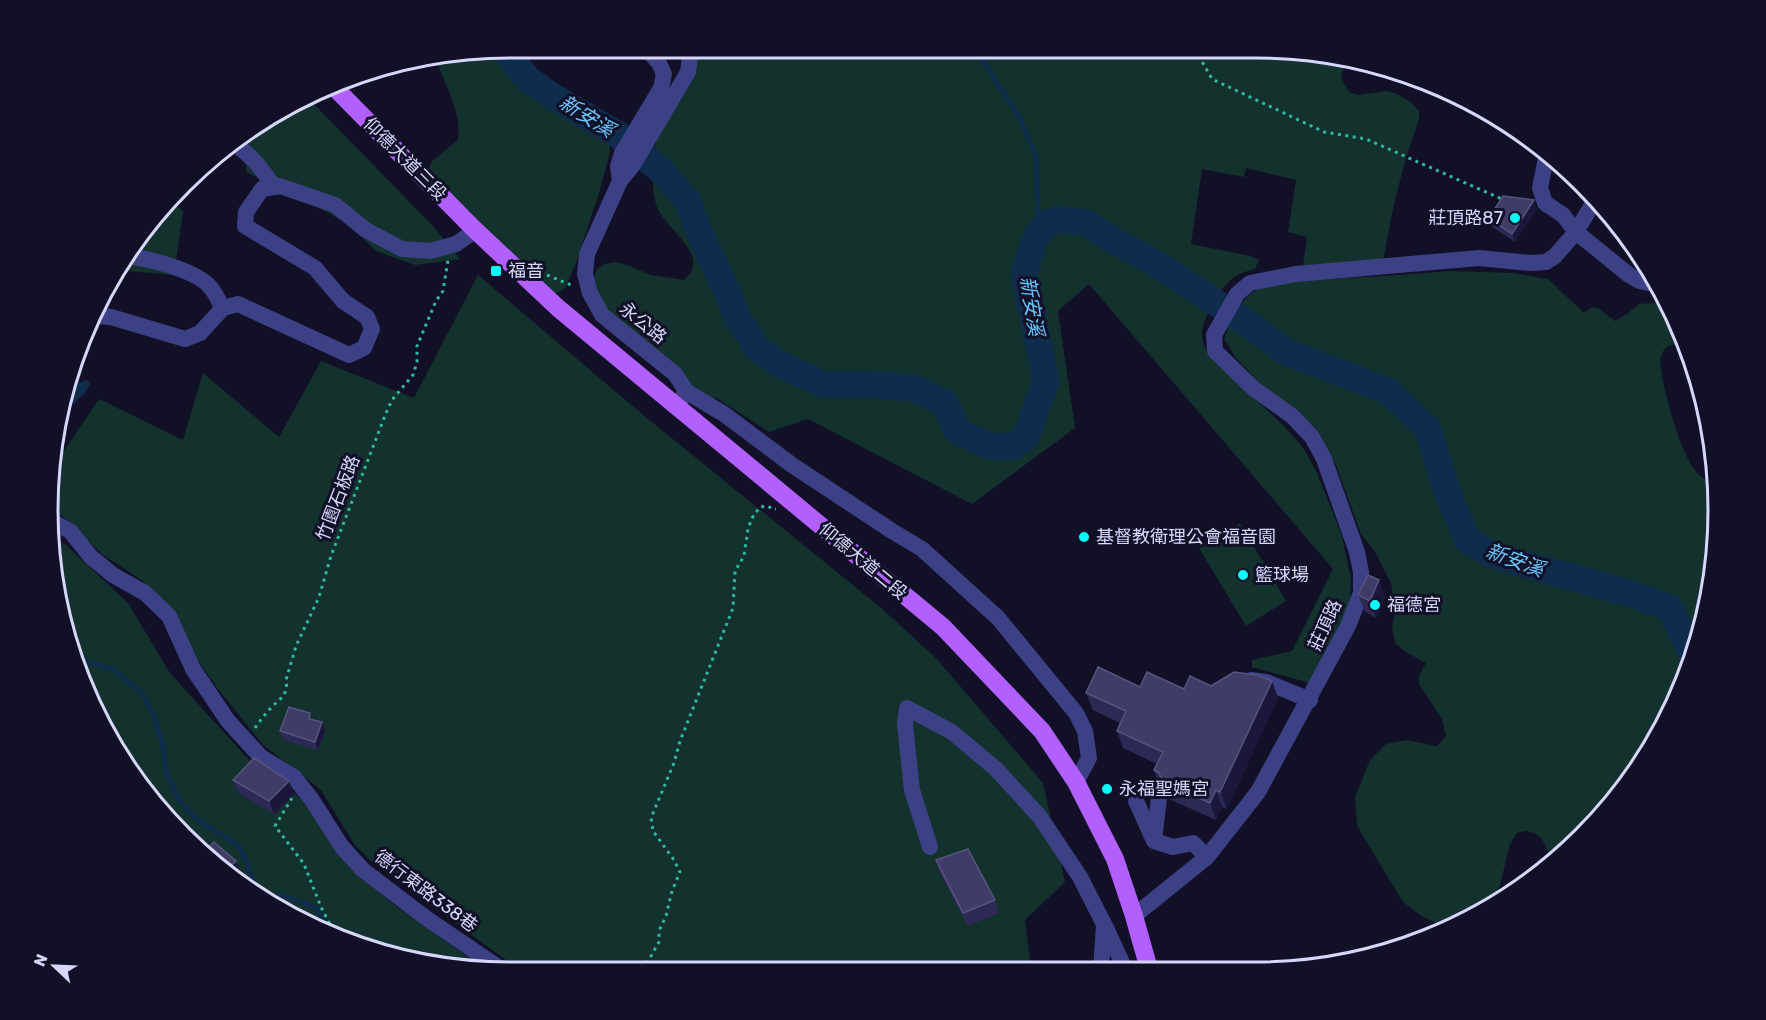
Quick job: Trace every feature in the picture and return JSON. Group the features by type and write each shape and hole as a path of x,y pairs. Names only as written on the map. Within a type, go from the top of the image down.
{"main road":[{"name":"仰德大道三段","path":"339,92 476,230"},
{"name":"仰德大道二段","path":"476,230 558,308 682,398 943,627 1042,731 1076,782 1115,859 1147,962"}],"street":[{"path":"641,135 661,88 664,74 655,58"},
{"path":"641,135 688,72 690,58"},
{"name":"永公路","path":"641,135 627,159 620,181 587,254 585,274 590,293 602,315 675,374 682,398"},
{"path":"241,148 263,171 274,187"},
{"path":"1545,163 1540,188 1545,203 1563,215 1576,232 1639,281 1646,282"},
{"path":"102,316 185,339 200,333 223,308 238,304 349,355 364,348 372,329 367,317 343,301 315,268 245,226 246,212 262,189 280,186 335,206 366,230 402,249 430,251 456,244 476,230"},
{"path":"1576,232 1591,207"},
{"name":"莊頂路","path":"1134,916 1208,857 1258,792 1310,700 1348,626 1361,593 1361,572 1357,552 1324,459 1312,437 1292,416 1253,387 1215,351 1214,335 1237,294 1250,283 1296,274 1479,258 1530,263 1546,262 1555,256 1576,232"},
{"path":"136,257 195,275 211,287 223,308"},
{"path":"682,398 724,414 792,465 922,549 998,618 1076,713 1085,731 1089,758 1076,782"},
{"name":"德行東路338巷","path":"58,525 70,531 91,557 113,575 146,593 169,616 193,669 228,721 261,757 292,776 312,800 342,847 363,870 426,918 490,961"},
{"path":"1245,680 1266,682 1310,700"},
{"path":"930,847 912,790 905,724 907,708 952,732 996,769 1040,817 1080,877 1122,962"},
{"path":"1154,841 1159,798"},
{"path":"1136,801 1154,841 1173,847 1193,843 1208,857"},
{"path":"1102,962 1105,924"}],"path":[{"path":"1200,58 1212,79 1324,132 1366,139 1457,181 1511,202"},
{"name":"竹園石板路","path":"254,730 273,705 280,702 284,696 296,646 319,597 331,556 366,463 393,400 413,375 417,362 417,346 435,301 443,291 449,255"},
{"path":"520,272 532,269 590,293"},
{"path":"648,962 659,942 659,931 680,872 674,860 652,831 651,818 733,608 735,571 744,556 747,529 760,507 768,506 780,510"},
{"path":"292,776 296,793 275,826 304,864 330,924"}],"green space":[{"path":"503,58 534,94 565,110 604,135 609,141 610,153 599,193 575,266 565,288 560,292 551,294 428,170 431,162 458,140 459,130 453,102 438,65"},
{"path":"694,58 1286,59 1344,67 1341,76 1349,92 1358,95 1387,91 1412,103 1419,111 1419,120 1403,171 1381,262 1303,266 1307,237 1288,232 1296,180 1246,168 1244,177 1202,169 1191,244 1250,256 1259,260 1255,269 1233,278 1217,297 1204,322 1202,337 1204,344 1209,355 1285,427 1304,449 1317,473 1342,536 1351,580 1350,602 1339,634 1310,683 1252,667 1252,660 1292,651 1333,569 1089,284 1058,311 1075,428 972,504 808,419 769,432 715,397 705,412 690,389 604,312 594,278 597,269 615,262 651,275 684,280 692,271 693,261 690,252 660,213 656,204 652,164 658,137"},
{"path":"313,103 432,225 460,259 415,265 376,251 349,225 246,172 248,143 284,119"},
{"path":"177,206 183,211 174,275 127,271 152,235"},
{"path":"1449,271 1513,273 1548,279 1584,313 1592,307 1598,308 1615,321 1639,304 1657,303 1676,346 1667,347 1660,361 1668,402 1688,459 1698,474 1707,480 1707,540 1699,598 1684,655 1661,710 1647,736 1614,785 1595,808 1554,849 1549,853 1542,839 1535,833 1526,831 1517,833 1510,844 1498,891 1437,923 1420,915 1403,902 1357,826 1355,797 1370,760 1386,744 1407,740 1437,746 1446,736 1442,719 1419,684 1419,676 1426,663 1395,643 1392,627 1395,610 1391,583 1374,550 1361,534 1336,465 1318,433 1268,392 1236,358 1224,339 1229,324 1242,303 1260,288 1300,280"},
{"path":"478,275 642,414 880,607 936,658 1043,783 1065,882 1025,920 1030,962 509,962 374,864 354,844 321,790 263,745 217,688 143,581 103,555 64,517 58,515 62,454 99,399 183,440 203,373 279,437 321,361 414,398"},
{"name":"籃球場","path":"1240,523 1286,601 1246,626 1199,548"},
{"path":"59,542 65,544 128,603 170,673 259,771 274,814 295,793 317,817 357,875 400,909 473,960 393,946 365,938 310,915 284,901 235,868 212,849 171,808 152,785 119,736 93,683 82,655 67,598"}],"water":[{"path":"85,380 90,384 85,393 71,406 74,393 77,384"}],"building":[{"path":"1503,196 1534,200 1512,234 1489,218"},
{"path":"1368,575 1379,580 1370,601 1358,595"},
{"path":"1098,667 1140,687 1147,672 1184,689 1190,676 1211,686 1234,672 1257,675 1272,681 1220,792 1216,790 1210,803 1163,782 1159,773 1154,770 1163,752 1117,731 1126,711 1086,693"},
{"path":"289,707 310,713 309,719 322,722 315,742 280,731"},
{"path":"254,758 289,781 269,801 233,780"},
{"path":"214,842 236,861 232,865 209,847"},
{"path":"968,849 995,900 963,913 936,860"}],"waterway":[{"name":"新安溪","path":"511,58 528,79 555,98 617,134 664,173 689,204 737,317 757,348 777,363 822,384 914,388 945,403 957,431 989,446 1012,447 1026,437 1046,381 1024,274 1034,241 1044,226 1058,219 1087,223 1162,267 1286,352 1388,391 1428,429 1447,492 1468,541 1495,556 1625,592 1669,607 1687,644"},
{"path":"981,58 1020,118 1036,157 1038,208 1044,226"},
{"path":"84,661 112,669 141,692 154,715 163,746 167,775 180,802 199,821 238,845 247,862 253,880"},
{"path":"275,895 285,896 316,908 325,921"}],"place":[{"name":"莊頂路87","path":"1515,218"},
{"name":"福音","path":"496,271"},
{"name":"基督教衛理公會福音園","path":"1084,537"},
{"name":"籃球場","path":"1243,575"},
{"name":"福德宮","path":"1375,605"},
{"name":"永福聖媽宮","path":"1107,789"}]}
